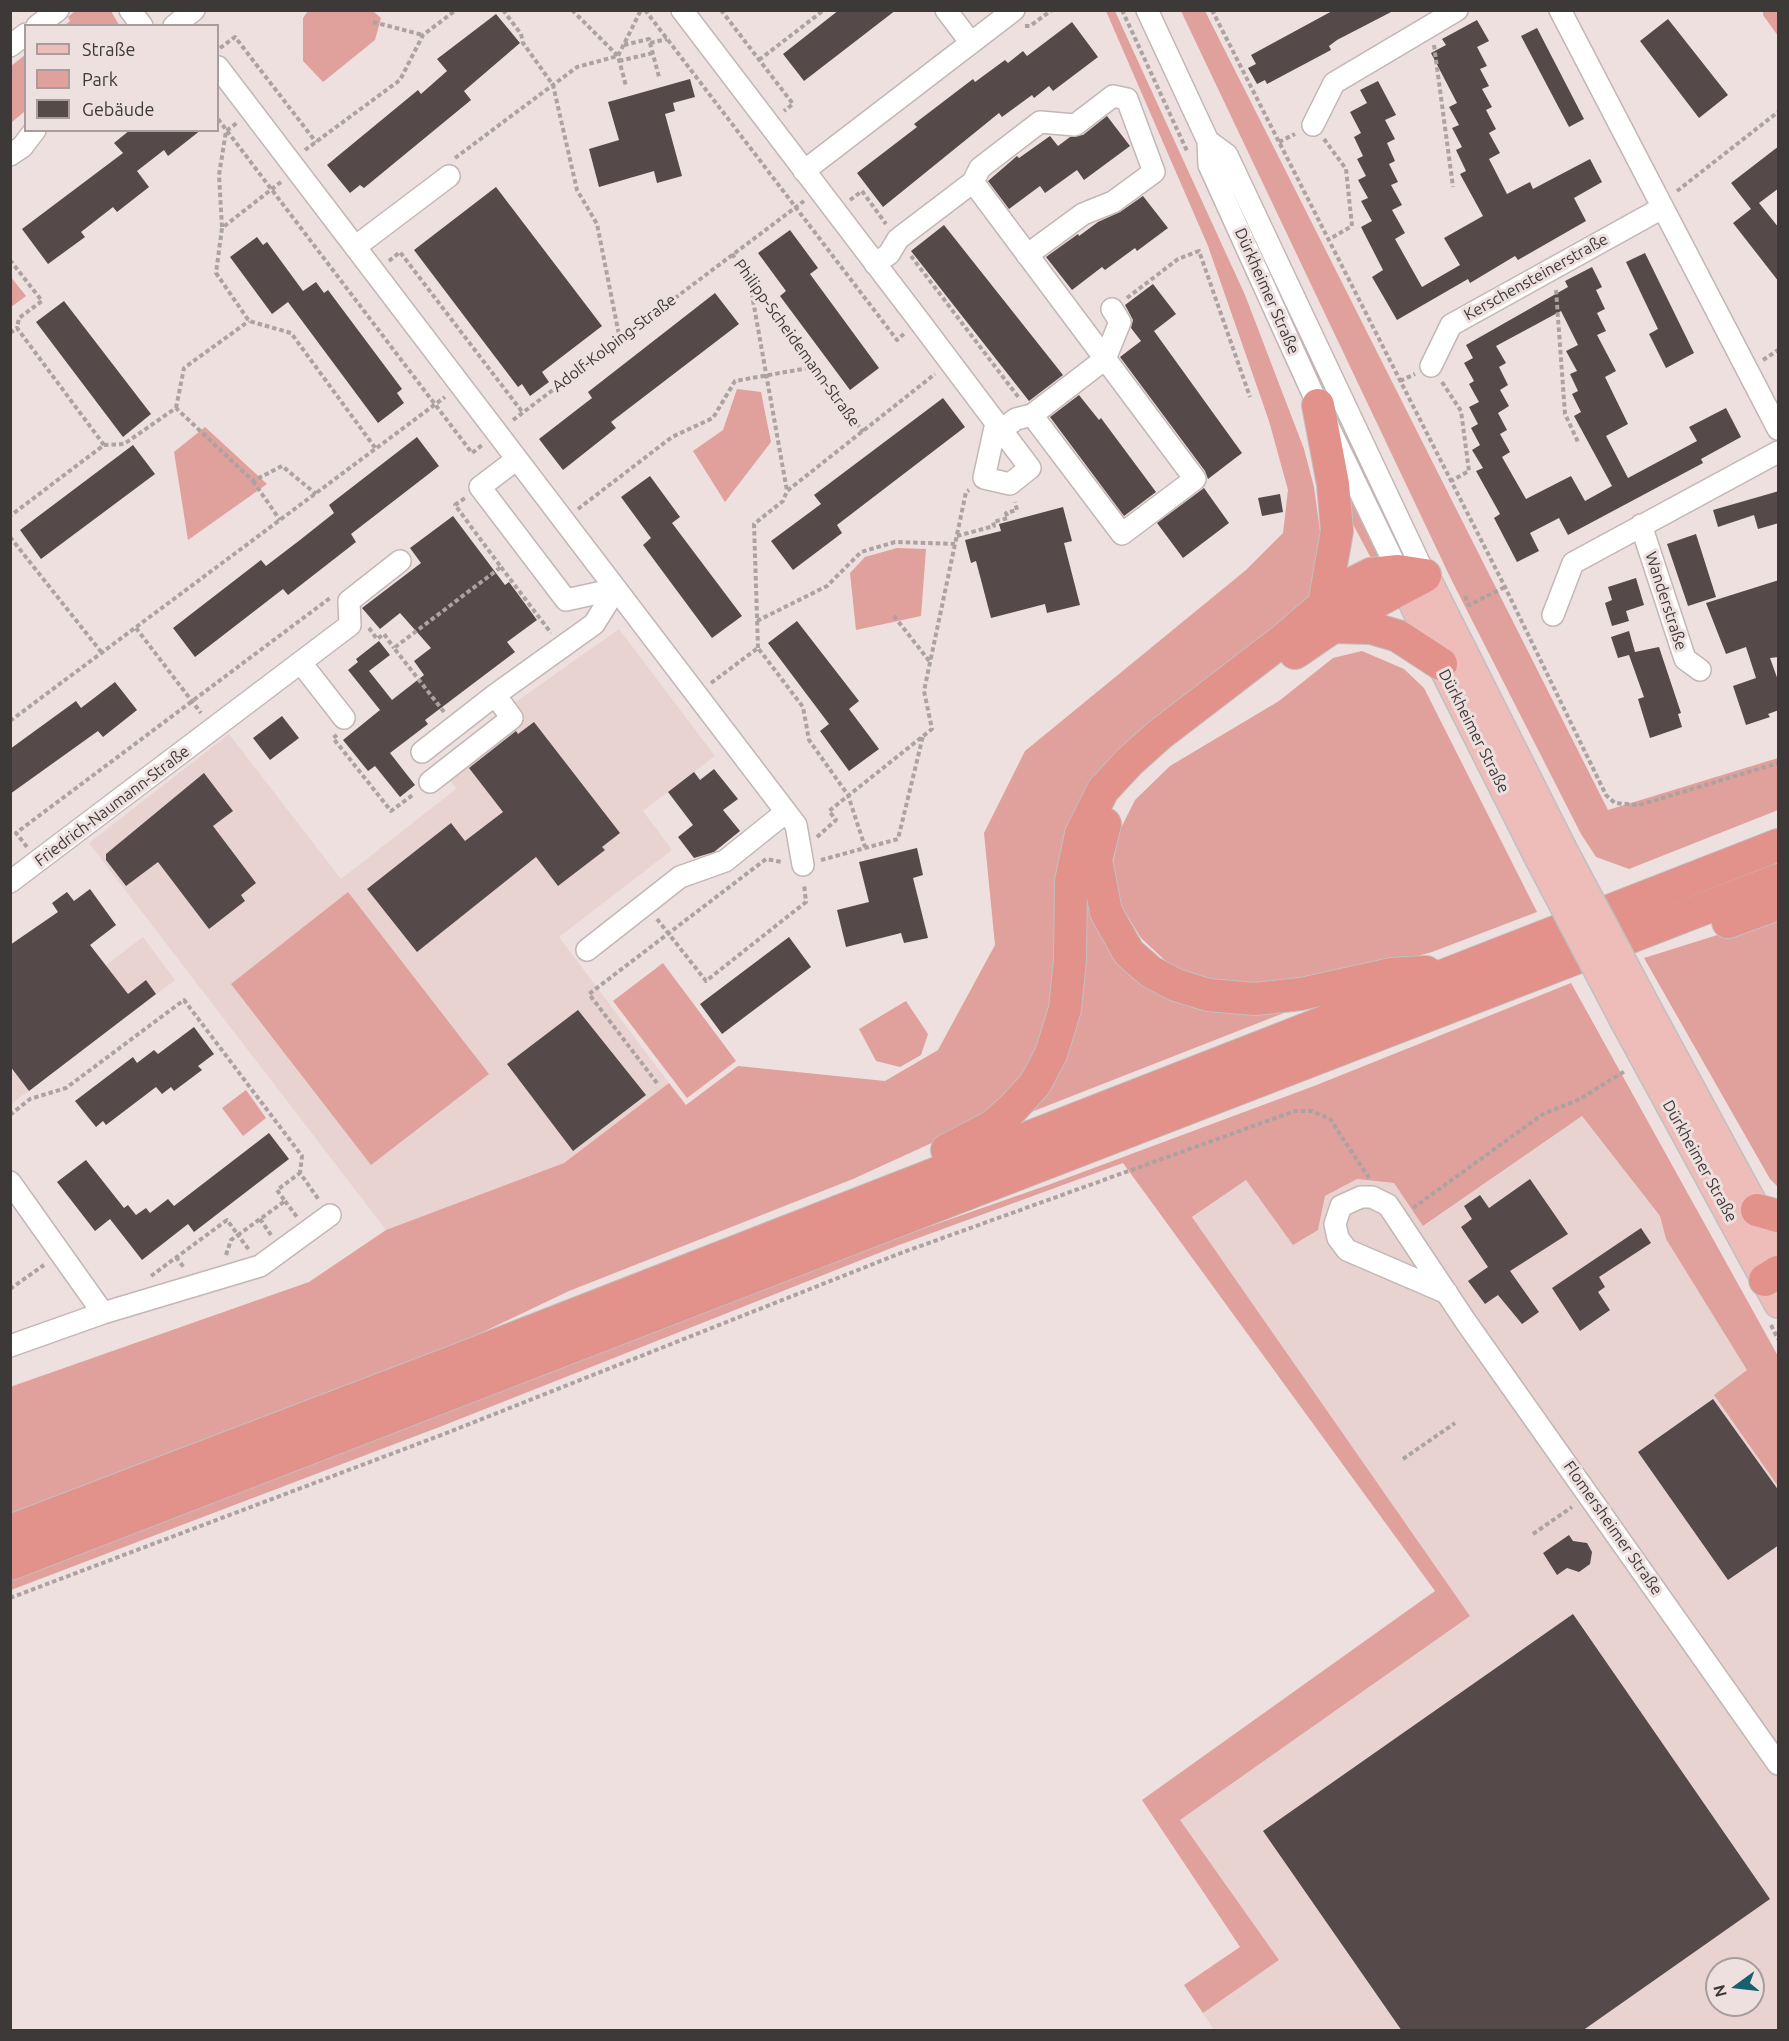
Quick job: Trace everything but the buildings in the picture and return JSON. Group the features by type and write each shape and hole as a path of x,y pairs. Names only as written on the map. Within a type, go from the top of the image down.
{"highway":[{"path":"1318,405 1333,484 1337,531 1328,616"},
{"path":"1409,577 1359,578 1328,616 1172,742 1125,785 1106,821 1096,860 1099,886 1106,912 1130,953 1151,972 1176,985 1208,995 1255,999 1301,994 1391,974 1458,970"},
{"path":"882,1195 911,1164 967,1142 993,1126 1035,1084 1051,1054 1065,1009 1070,960 1071,881 1082,834 1103,789 1130,761 1159,735 1283,640 1328,616 1382,630 1417,647 1441,664"},
{"path":"10,1531 882,1195 1779,845"},
{"path":"10,1564 1779,880"},
{"path":"1673,920 1728,922 1779,904"}],"main road":[{"name":"Dürkheimer Straße","path":"1409,577 1441,664 1550,852 1649,1011 1768,1213 1779,1249"},
{"name":"Dürkheimer Straße","path":"1409,577 1550,852 1623,1021 1775,1284"}],"street":[{"path":"40,24 58,10"},
{"path":"130,10 140,24"},
{"path":"682,10 835,212 891,251 920,322 950,362 1014,419 1122,534 1195,479 973,182"},
{"path":"946,10 971,44"},
{"path":"804,171 1014,10"},
{"name":"Dürkheimer Straße","path":"1147,10 1208,141 1209,165 1318,405 1409,577"},
{"path":"1313,125 1334,82 1456,10"},
{"path":"1560,10 1779,429"},
{"path":"10,46 24,36"},
{"path":"219,68 796,825 802,858"},
{"path":"891,251 973,182 980,168 1040,122 1075,125 1113,96 1127,99 1154,172 1113,202 1083,214 1027,255"},
{"path":"10,155 33,132"},
{"name":"Dürkheimer Straße","path":"1208,141 1227,155 1409,577"},
{"path":"356,247 449,176"},
{"name":"Kerschensteinerstraße","path":"1431,366 1451,325 1661,206"},
{"path":"1014,419 1030,468 1010,484 984,478 1014,419 1105,359 1120,322 1112,309"},
{"path":"1553,615 1573,563 1779,452"},
{"path":"517,459 480,487 566,600 616,589"},
{"name":"Wanderstraße","path":"1641,525 1686,659 1700,670"},
{"path":"349,601 400,561"},
{"path":"422,752 495,695 594,624 616,589"},
{"name":"Friedrich-Naumann-Straße","path":"10,882 350,625 349,601"},
{"path":"301,663 344,718"},
{"path":"430,782 512,718 495,695"},
{"path":"587,950 680,877 726,861 786,812"},
{"path":"10,1182 103,1313"},
{"path":"1392,1212 1372,1197 1352,1200 1341,1206 1336,1215 1338,1238 1347,1250 1447,1293"},
{"name":"Flomersheimer Straße","path":"1392,1212 1779,1764"},
{"path":"10,1346 103,1313 260,1266 330,1215"}],"path":[{"path":"222,228 271,189 316,142 400,80 423,35 456,10"},
{"path":"503,10 553,85 577,190 597,224 620,340"},
{"path":"572,10 618,59 626,86"},
{"path":"618,59 623,45 643,10 897,340 920,322"},
{"path":"721,10 793,104 768,123"},
{"path":"759,60 824,10"},
{"path":"1030,27 1052,10"},
{"path":"1212,10 1505,587 1606,795 1615,803 1639,805 1779,762"},
{"path":"373,22 423,35"},
{"path":"1431,24 1453,187"},
{"path":"219,50 235,37 316,142"},
{"path":"623,45 649,39 659,77"},
{"path":"650,43 667,39"},
{"path":"449,176 450,161 577,67 653,53"},
{"path":"1661,206 1779,112"},
{"path":"219,120 435,404"},
{"path":"1313,125 1346,169 1352,226 1328,240"},
{"path":"226,131 219,175 222,228 216,273 249,321 291,333 376,449"},
{"name":"Philipp-Scheidemann-Straße","path":"819,190 732,254 862,432"},
{"path":"835,212 862,191 891,251 1014,419"},
{"path":"1112,309 1178,259 1199,251 1250,397"},
{"path":"374,272 400,252 523,413"},
{"name":"Adolf-Kolping-Straße","path":"435,404 472,453 732,254"},
{"path":"10,260 42,301 19,318 16,328 10,333"},
{"path":"1555,267 1565,414 1578,442"},
{"path":"749,278 787,491"},
{"path":"10,516 104,445 124,444 176,408 184,368 249,321"},
{"path":"16,328 104,445"},
{"name":"Philipp-Scheidemann-Straße","path":"757,621 754,524 783,501 787,491 950,362"},
{"path":"563,520 672,437 713,418 735,381 814,366"},
{"path":"1431,366 1461,411 1469,471 1451,481"},
{"path":"10,721 461,386"},
{"path":"176,408 253,481 280,520"},
{"path":"253,481 282,466 316,494"},
{"path":"645,904 706,981 806,902 802,858 836,820 829,810 932,729 924,691 930,662 966,492 984,478"},
{"path":"957,536 994,526 993,522 1008,518 1006,513 1017,510 1010,484"},
{"path":"480,487 455,505 562,647"},
{"path":"10,537 102,653"},
{"path":"865,848 848,795 809,740 803,707 758,648 757,621 826,586 861,552 895,542 955,544"},
{"path":"455,726 394,648 501,567"},
{"path":"1463,593 1469,605 1505,587"},
{"path":"38,862 16,833 329,597 349,601"},
{"path":"894,616 930,662"},
{"path":"136,628 213,729"},
{"path":"696,695 758,648"},
{"path":"344,718 350,725 333,738 391,811 430,782"},
{"path":"657,1083 589,994 766,860 802,858 865,848 898,839 923,736"},
{"path":"11,1113 30,1099 66,1088 184,1000 302,1156 300,1173 330,1215"},
{"path":"10,1598 444,1434 901,1253 1295,1112 1312,1111 1330,1119 1392,1212 1543,1114 1581,1100 1631,1068"},
{"path":"153,1298 147,1279 227,1220 238,1235 285,1201 277,1190 300,1173"},
{"path":"10,1289 61,1253"},
{"path":"1403,1460 1455,1423"},
{"path":"1533,1534 1589,1495"}],"shaded area":[{"path":"619,629 715,756 643,811 672,850 559,937 669,1083 564,1163 386,1230 89,843 229,734 341,879 456,789 448,776 510,706"},
{"path":"143,937 175,980 11,1104 11,1037"},
{"path":"1582,1116 1660,1216 1666,1239 1748,1370 1715,1395 1778,1486 1778,2030 1214,2030 1203,2013 1279,1960 1180,1820 1470,1616 1192,1218 1246,1180 1318,1230 1325,1196 1357,1179 1394,1183 1424,1226"}],"green space":[{"path":"75,11 111,11 118,24 66,24 70,21 68,17"},
{"path":"308,11 373,11 381,18 375,40 323,82 303,61 303,18"},
{"path":"1106,11 1115,11 1245,295 1304,449 1314,487 1321,538 1313,592 1298,616 1124,756 1058,997 1028,1076 995,1114 853,1179 569,1291 462,1342 11,1516 10,1387 309,1282 386,1230 564,1163 669,1083 686,1105 738,1066 885,1081 938,1050 995,945 984,833 1025,751 1246,570 1283,533 1288,490 1269,421 1208,246"},
{"path":"1181,11 1205,11 1608,810 1778,758 1778,810 1629,869 1596,857 1581,834 1452,581"},
{"path":"1763,11 1778,11 1778,36 1763,15"},
{"path":"24,56 24,112 11,123 11,66"},
{"path":"10,276 26,296 11,307 10,307"},
{"path":"737,389 761,392 771,442 725,502 693,451 723,430"},
{"path":"205,427 267,484 188,540 174,452"},
{"path":"1344,483 1384,560 1373,562 1347,513"},
{"path":"897,548 926,549 921,616 856,630 850,573 865,557"},
{"path":"1362,651 1404,669 1424,688 1537,912 1432,952 1350,975 1271,987 1217,983 1171,966 1141,938 1122,907 1112,867 1120,830 1135,800 1170,766 1279,701 1333,658"},
{"path":"1096,860 1129,953 1294,1009 1021,1116 1051,1054 1071,881"},
{"path":"348,892 489,1074 371,1165 231,984"},
{"path":"1778,916 1778,1187 1770,1179 1644,958"},
{"path":"663,963 736,1061 687,1098 613,1001"},
{"path":"1571,983 1778,1356 1778,1486 1714,1395 1747,1370 1666,1239 1660,1216 1582,1116 1423,1226 1394,1183 1357,1179 1325,1196 1318,1230 1293,1245 1246,1180 1192,1217 1470,1616 1180,1820 1279,1960 1203,2013 1184,1985 1240,1947 1142,1800 1435,1591 1123,1163 899,1245 442,1426 11,1590 11,1575 544,1375 836,1259 1048,1185 1314,1086"},
{"path":"906,1001 928,1034 921,1055 900,1067 876,1061 859,1029"},
{"path":"246,1090 266,1118 243,1136 222,1108"}]}
